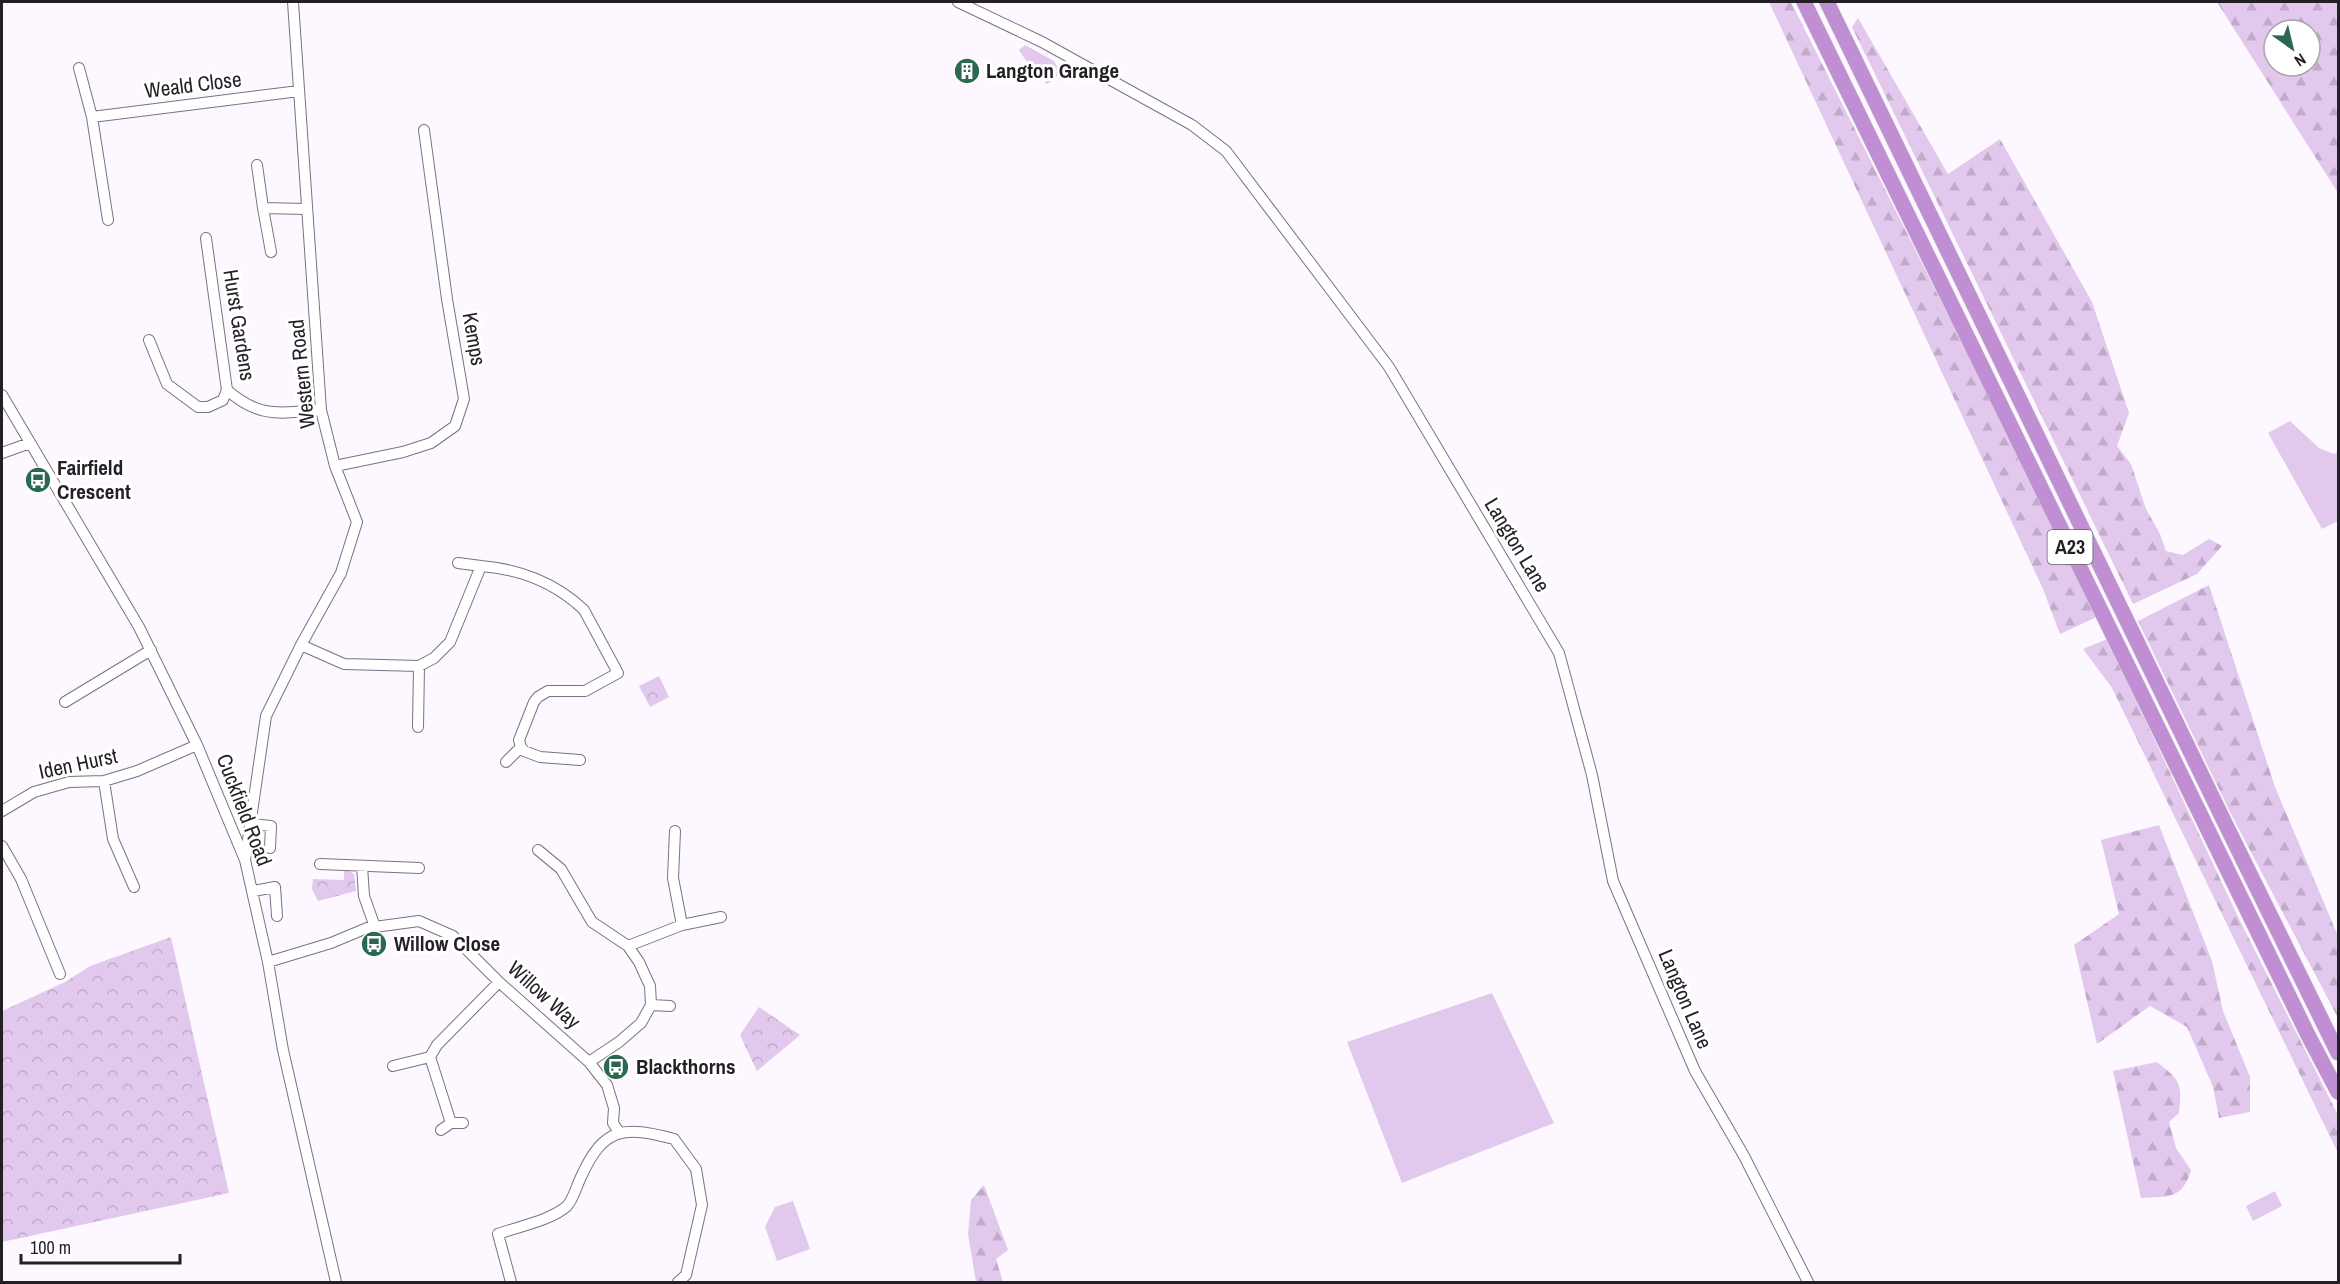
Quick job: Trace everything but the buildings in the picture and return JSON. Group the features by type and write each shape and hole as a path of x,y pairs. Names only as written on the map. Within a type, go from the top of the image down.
{"highway":[{"name":"A23","path":"1804,2 2304,1027 2338,1092"},
{"name":"A23","path":"1827,2 2338,1053"}],"street":[{"path":"293,2 303,2"},
{"name":"Western Road","path":"245,860 266,716 301,645 341,573 357,522 335,466 321,410 293,2"},
{"name":"Langton Lane","path":"958,2 1042,42 1192,125 1226,151 1389,367 1559,653 1592,775 1613,880 1695,1071 1744,1156 1809,1282"},
{"path":"79,68 92,117 108,220"},
{"name":"Weald Close","path":"92,117 299,91"},
{"name":"Kemps","path":"335,466 403,452 431,442 455,426 464,399 447,299 424,130"},
{"path":"257,165 271,252"},
{"path":"263,208 306,209"},
{"name":"Hurst Gardens","path":"206,238 227,390 244,405 274,414 321,410"},
{"path":"149,340 167,384 198,407 208,407 223,400 227,390"},
{"name":"Cuckfield Road","path":"2,395 106,569 151,650 197,745 245,860 268,962 284,1050 336,1282"},
{"path":"2,453 30,443"},
{"path":"458,563 506,568 527,574 576,602 591,619 621,678 585,691 548,691 538,697 519,740 521,747 533,755 577,756"},
{"path":"301,645 344,664 418,666 434,658 450,642 481,566"},
{"path":"65,702 151,650"},
{"path":"418,666 418,727"},
{"name":"Iden Hurst","path":"2,811 34,792 69,782 104,781 138,771 197,745"},
{"path":"506,762 521,747"},
{"path":"104,781 113,839 134,887"},
{"path":"252,824 271,826 270,848"},
{"path":"675,831 672,878 682,925"},
{"path":"2,846 21,879 60,974"},
{"path":"538,850 561,869 592,922 628,946 639,962 650,986 651,1005 641,1023 619,1042 589,1062"},
{"path":"320,864 419,868"},
{"path":"362,866 364,897 375,927"},
{"path":"253,891 275,887 277,916"},
{"path":"628,946 682,925 721,917"},
{"name":"Willow Way","path":"268,962 375,927 419,921 453,936 499,982 589,1062 607,1085 614,1108 613,1123 619,1132"},
{"path":"393,1066 430,1057 437,1045 499,982"},
{"path":"651,1005 670,1006"},
{"path":"430,1057 457,1123 441,1130"},
{"path":"511,1282 498,1234 552,1215 568,1206 589,1158 606,1140 619,1132 646,1132 674,1139 696,1169 702,1205 686,1275 678,1282"}],"green space":[{"path":"1769,2 1791,2 2099,616 2060,634 2043,589"},
{"path":"2217,2 2338,2 2338,193 2265,78 2322,78 2322,18 2262,18 2262,73"},
{"path":"1858,18 1948,174 2000,139 2092,302 2129,413 2117,446 2131,464 2146,509 2160,534 2166,551 2183,555 2209,539 2222,546 2197,574 2133,604 1852,27"},
{"path":"1025,45 1054,61 1061,73 1047,84 1037,69 1033,71 1019,50"},
{"path":"2290,421 2319,448 2334,454 2338,452 2338,521 2322,529 2268,433"},
{"path":"2209,585 2275,787 2338,936 2338,1018 2231,814 2138,621"},
{"path":"2107,639 2240,921 2338,1115 2338,1153 2112,688 2083,649"},
{"path":"659,676 669,697 650,707 639,686"},
{"path":"2159,825 2212,961 2223,1011 2250,1077 2250,1112 2219,1118 2213,1087 2187,1027 2150,1006 2097,1044 2074,945 2119,914 2101,840"},
{"path":"344,871 354,874 356,891 318,901 312,889 313,879 344,880"},
{"path":"171,937 229,1193 2,1242 2,1011 65,982 90,966"},
{"path":"1492,993 1554,1123 1402,1183 1347,1042"},
{"path":"759,1007 800,1035 757,1071 740,1035"},
{"path":"2157,1062 2171,1074 2180,1089 2179,1113 2169,1122 2176,1148 2191,1170 2179,1192 2167,1196 2141,1198 2113,1071"},
{"path":"984,1185 1008,1250 996,1259 1003,1282 976,1282 968,1234 971,1200"},
{"path":"2275,1191 2282,1206 2253,1221 2246,1206"},
{"path":"793,1201 810,1249 777,1261 765,1227 775,1207"}],"place":[{"name":"Langton Grange","path":"967,71"},
{"name":"Fairfield Crescent","path":"38,480"},
{"name":"Willow Close","path":"374,944"},
{"name":"Blackthorns","path":"616,1067"}]}
